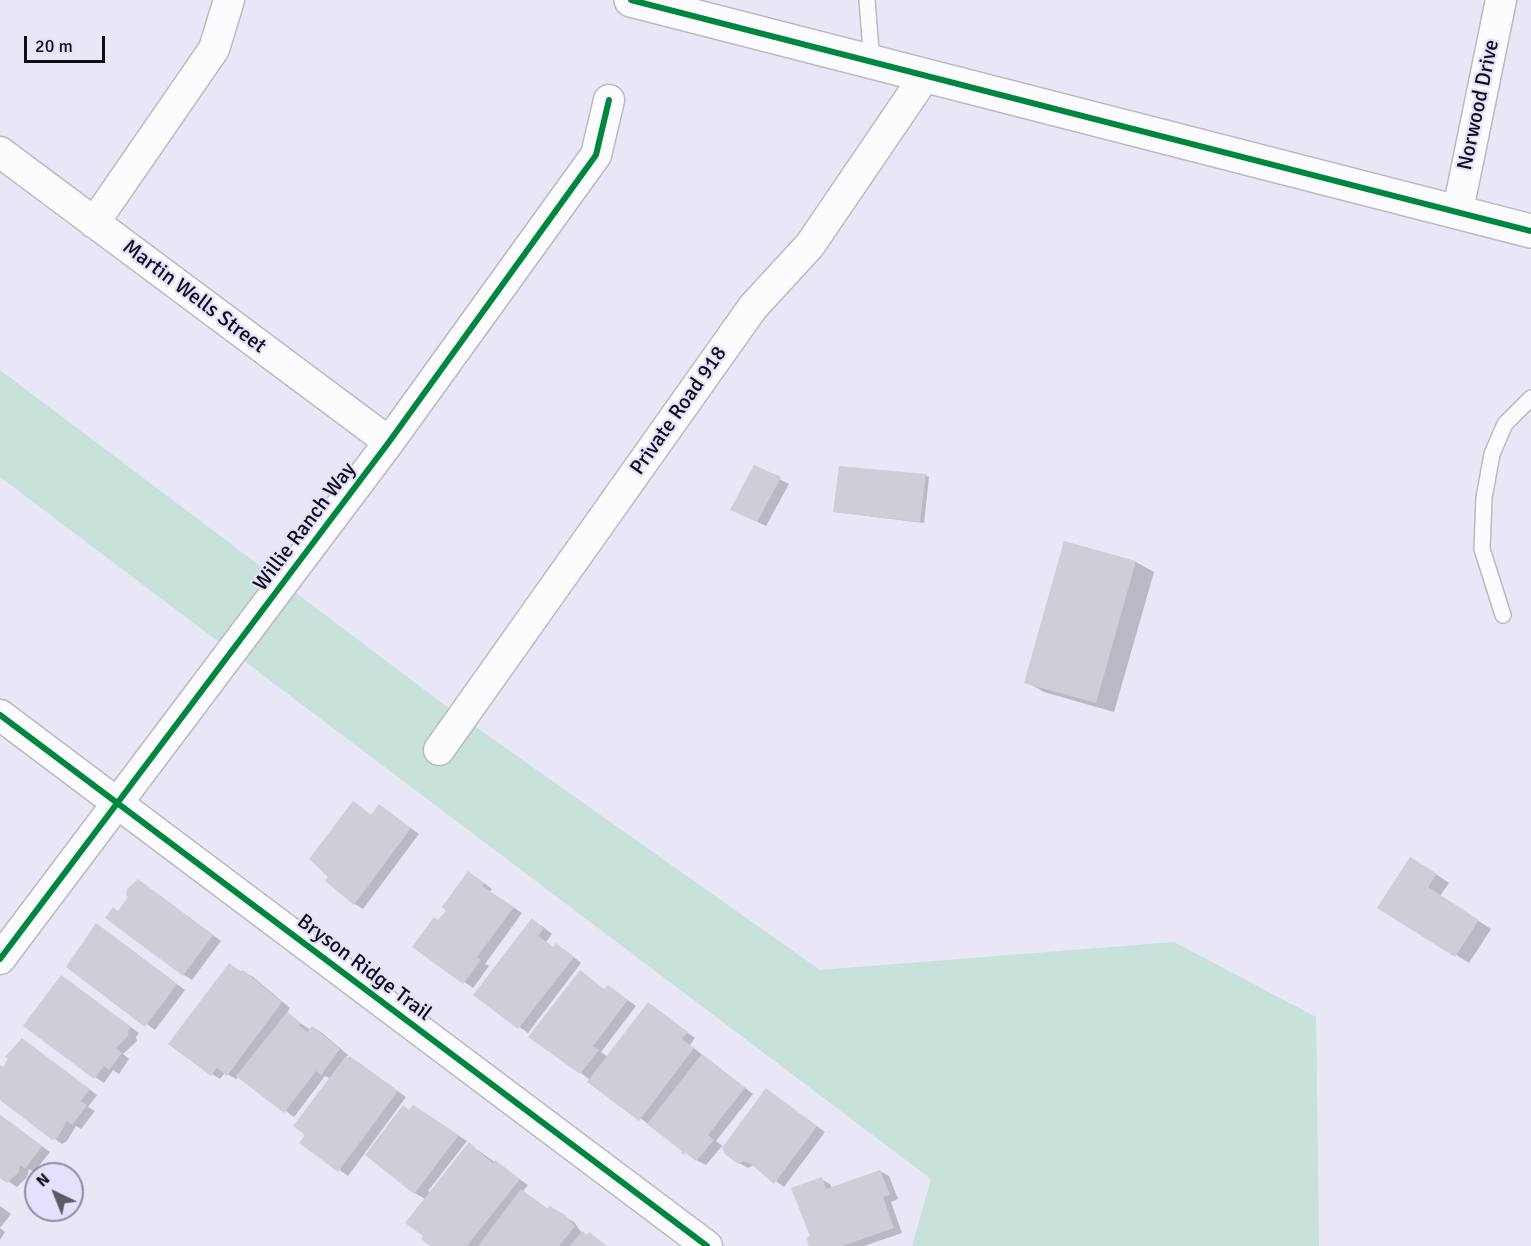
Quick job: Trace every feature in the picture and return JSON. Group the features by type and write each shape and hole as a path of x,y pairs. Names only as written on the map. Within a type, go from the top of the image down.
{"street":[{"path":"94,222 214,49 229,0"},
{"path":"631,0 1458,210 1531,231"},
{"name":"Norwood Drive","path":"1458,210 1501,0"},
{"name":"Private Road 918","path":"439,750 753,308 810,245 925,76"},
{"name":"Willie Ranch Way","path":"0,959 389,442 596,155 609,100"},
{"name":"Martin Wells Street","path":"0,152 389,442"},
{"name":"Bryson Ridge Trail","path":"0,715 707,1246"}],"lane":[{"path":"867,0 872,63"},
{"path":"1503,615 1482,549 1484,498 1492,454 1505,424 1531,398"}],"green space":[{"path":"0,370 442,703 820,970 1174,942 1316,1017 1319,1246 912,1246 931,1179 0,477"}],"building":[{"path":"754,465 781,477 757,522 730,510"},
{"path":"839,466 926,474 920,522 833,512"},
{"path":"1064,541 1136,561 1096,703 1024,683"},
{"path":"353,801 371,815 379,804 411,828 354,905 325,881 328,877 309,859"},
{"path":"1410,857 1437,874 1428,887 1479,920 1455,957 1377,908"},
{"path":"468,871 484,883 482,886 514,907 477,957 481,960 463,984 412,947 434,917 438,920 446,911 442,907"},
{"path":"138,879 213,935 183,976 105,918 113,907 118,911 128,897 127,889"},
{"path":"532,918 544,928 538,936 553,947 556,943 574,957 518,1029 473,995"},
{"path":"96,923 177,984 145,1027 66,967"},
{"path":"229,963 241,972 243,970 282,1002 227,1076 217,1068 211,1076 168,1044"},
{"path":"580,970 604,989 608,985 628,1000 593,1046 599,1050 580,1074 528,1037"},
{"path":"61,975 131,1027 127,1032 129,1035 116,1048 122,1053 109,1070 104,1066 94,1079 23,1026"},
{"path":"648,1002 688,1032 682,1039 694,1048 639,1121 587,1082"},
{"path":"287,1012 301,1023 299,1025 307,1032 312,1026 340,1049 321,1075 316,1071 284,1113 236,1076"},
{"path":"22,1038 90,1089 81,1101 87,1105 72,1125 67,1121 58,1137 52,1140 0,1100 0,1065 3,1067 8,1059 5,1057"},
{"path":"702,1054 745,1088 708,1135 714,1140 696,1161 686,1153 684,1155 681,1153 682,1151 647,1124"},
{"path":"346,1056 348,1058 350,1056 398,1091 338,1172 299,1143 305,1135 293,1126"},
{"path":"766,1088 817,1126 774,1184 752,1165 744,1161 738,1164 725,1154 722,1148"},
{"path":"403,1105 409,1110 413,1105 459,1135 414,1194 365,1155"},
{"path":"0,1115 42,1146 30,1162 24,1162 24,1168 20,1165 19,1172 7,1183 0,1178"},
{"path":"469,1142 493,1163 495,1160 520,1179 467,1246 430,1246 421,1239 423,1236 405,1223"},
{"path":"880,1170 890,1195 883,1197 894,1228 842,1246 809,1246 806,1238 810,1236 791,1188 822,1177 826,1189"},
{"path":"521,1189 547,1209 550,1206 565,1215 575,1226 559,1246 478,1246"},
{"path":"582,1231 587,1235 589,1232 607,1246 570,1246"}],"cycle path":[{"path":"631,0 1531,231"},
{"path":"0,959 389,442 596,155 609,100"},
{"path":"0,715 707,1246"}]}
